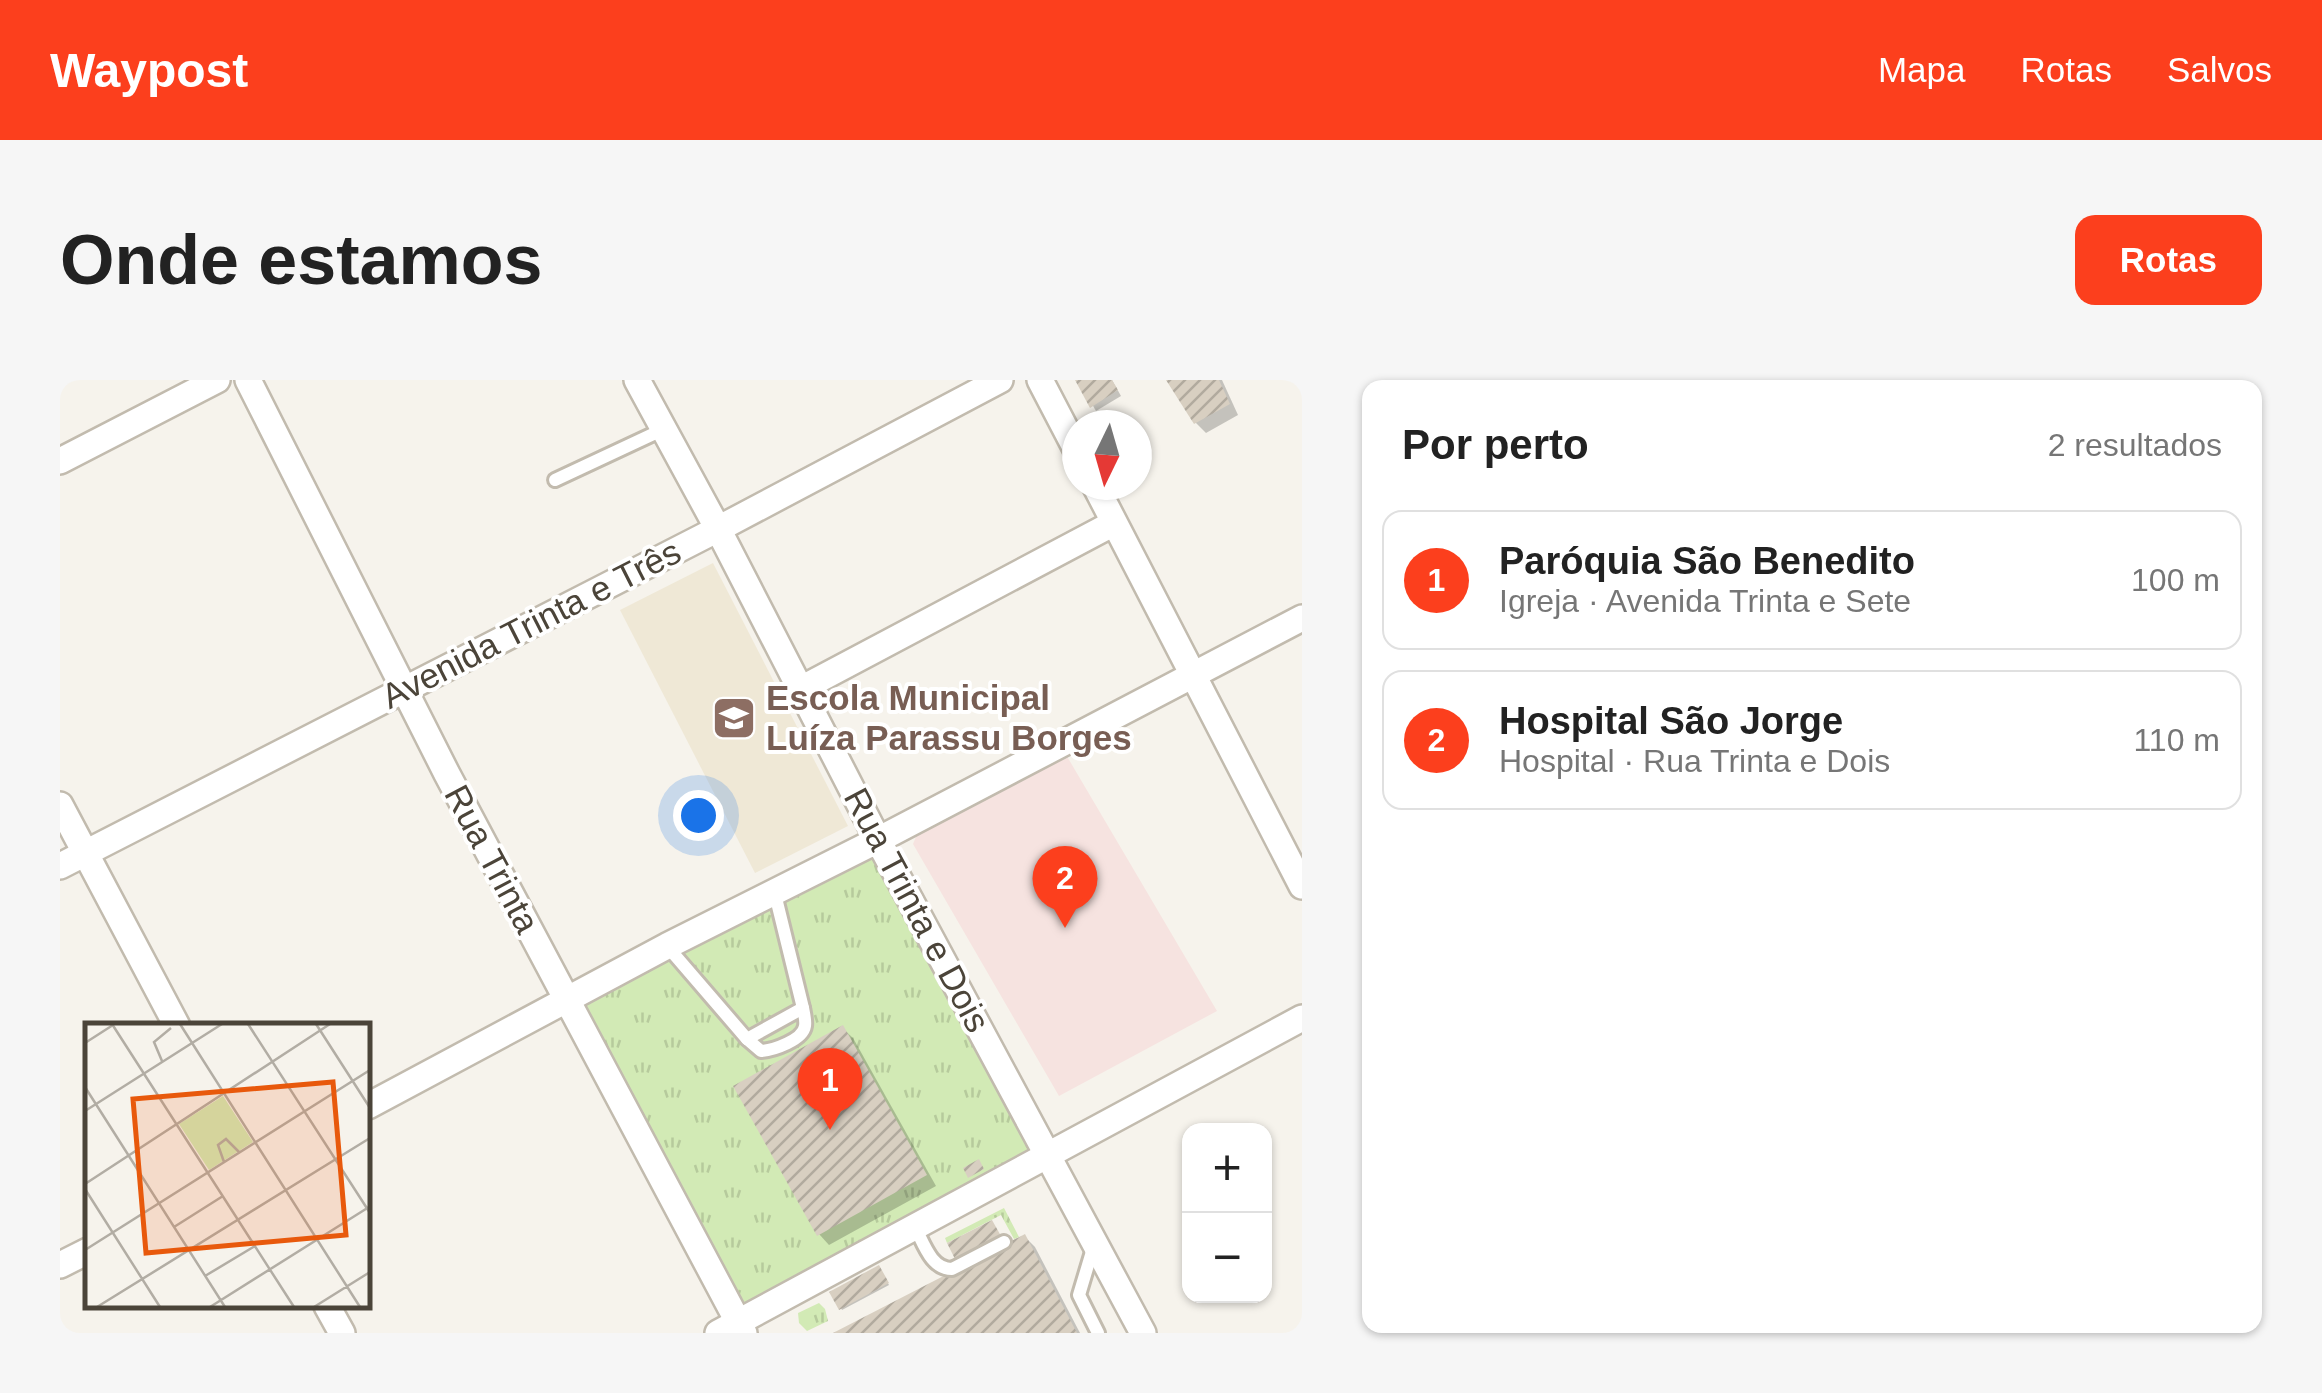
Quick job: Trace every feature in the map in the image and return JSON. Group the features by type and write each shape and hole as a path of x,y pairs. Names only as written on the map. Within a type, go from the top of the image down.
{"street":[{"path":"60,461 217,380"},
{"name":"Rua Trinta","path":"248,380 733,1330"},
{"name":"Rua Trinta e Dois","path":"638,380 878,840 1143,1333"},
{"name":"Avenida Trinta e Três","path":"60,866 1000,380"},
{"path":"1040,380 1062,423"},
{"path":"1102,500 1302,886"},
{"path":"800,690 1114,522"},
{"path":"370,1105 667,946 775,894 1302,618"},
{"path":"60,805 175,1023"},
{"path":"733,1330 1302,1018"},
{"path":"60,1265 85,1252"},
{"path":"328,1308 342,1333"}],"lane":[{"path":"555,480 664,429"},
{"path":"667,946 746,1039 761,1051 770,1050 802,1034 805,1028 804,1008 775,894"},
{"path":"746,1039 804,1008"},
{"path":"915,1227 936,1265 944,1269 952,1269 1004,1242"},
{"path":"1095,1242 1079,1295 1098,1333"}],"shaded area":[{"name":"Escola Municipal Luíza Parassu Borges","path":"713,563 848,826 755,873 620,610"},
{"path":"1065,753 1217,1011 1059,1096 913,844 918,832"}],"green space":[{"path":"872,858 1031,1154 741,1306 585,1003"},
{"path":"1004,1208 1019,1237 1014,1239 1001,1215 947,1243 945,1238"},
{"path":"819,1303 828,1321 807,1331 799,1323 798,1313"}],"building":[{"path":"1075,380 1112,380 1118,390 1090,408"},
{"path":"1166,380 1219,380 1230,404 1194,424"},
{"path":"843,1025 927,1175 817,1236 733,1086"},
{"path":"979,1159 984,1169 968,1178 963,1168"},
{"path":"992,1220 1001,1236 955,1259 947,1243"},
{"path":"1025,1234 1077,1333 833,1333"},
{"path":"879,1265 889,1283 839,1310 829,1292"}],"place":[{"name":"Escola Municipal Luíza Parassu Borges","path":"734,718"},
{"name":"Hospital São Jorge","path":"1065,928"},
{"name":"Paróquia São Benedito","path":"830,1130"}]}
